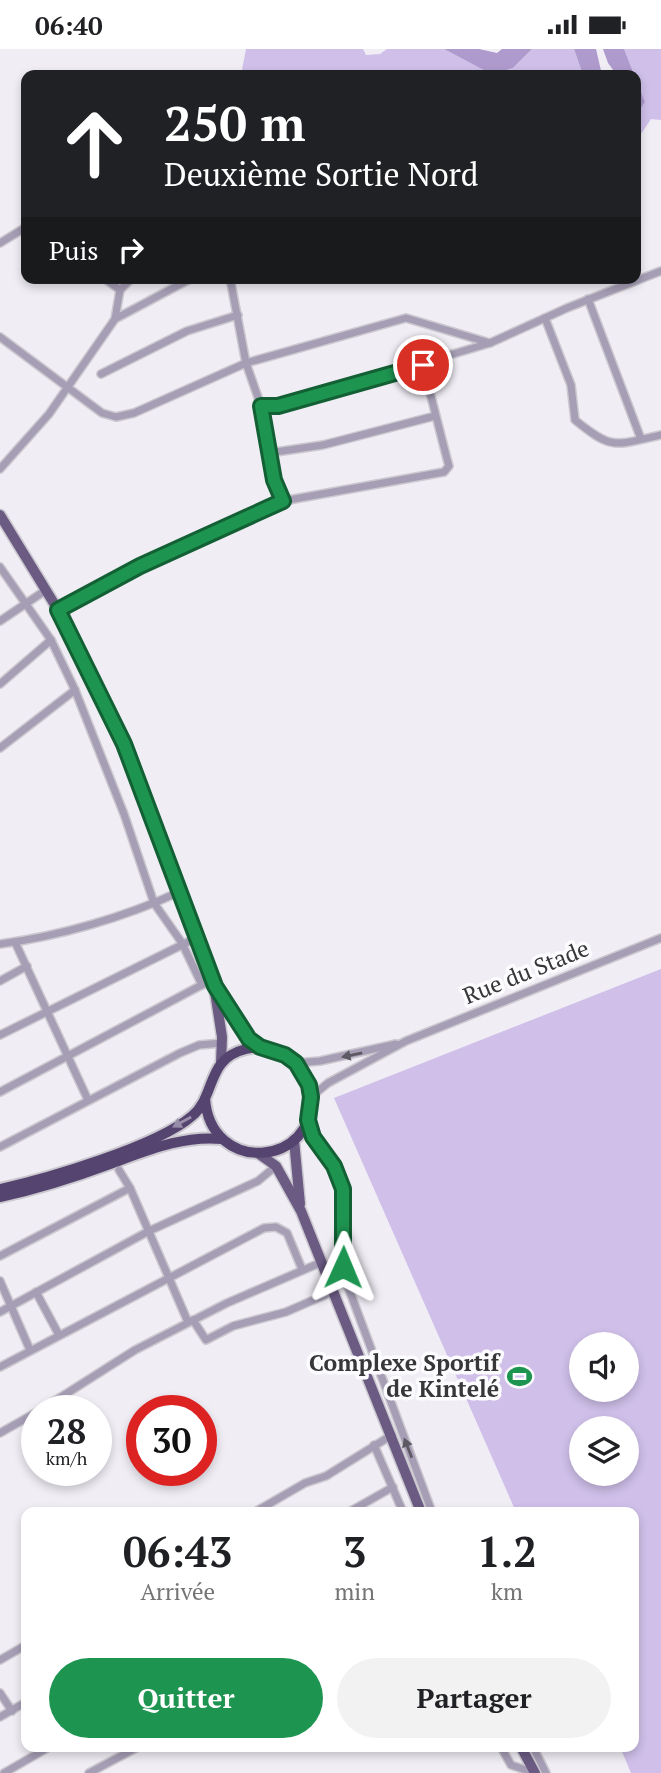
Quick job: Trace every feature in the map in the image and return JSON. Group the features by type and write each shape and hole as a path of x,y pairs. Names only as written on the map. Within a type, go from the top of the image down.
{"highway":[{"path":"0,1189 80,1166 152,1138 191,1117 205,1098 210,1079 221,1063 246,1049 273,1049 296,1063 304,1073 311,1097 308,1120 294,1140 284,1148 259,1154 233,1147 222,1139 209,1120 205,1098"},
{"path":"0,1197 72,1177 155,1147 200,1138 222,1139"}],"main road":[{"path":"0,515 58,610 124,744 214,982 243,1033 260,1047"},
{"path":"214,982 222,1043 221,1063"},
{"path":"294,1140 301,1211"},
{"path":"259,1154 276,1166 301,1211 419,1507"},
{"path":"524,1752 535,1773"}],"street":[{"path":"0,243 21,230"},
{"path":"641,279 661,271"},
{"path":"112,284 120,290"},
{"path":"115,320 120,290 126,284"},
{"path":"0,469 30,438 115,320 181,284"},
{"path":"231,284 246,363 261,406 274,480 283,501"},
{"path":"261,406 278,406 490,344 627,284"},
{"path":"588,299 641,439"},
{"path":"101,374 187,331 238,315"},
{"path":"545,318 571,385 575,420 606,443 661,435"},
{"path":"0,337 102,413 116,417 134,413 246,363 406,319 490,344"},
{"path":"58,610 140,566 283,501 444,472 449,466 423,365"},
{"path":"269,453 323,445 435,416"},
{"path":"0,567 51,640 75,690 154,903 182,943 202,985"},
{"path":"0,621 46,590"},
{"path":"0,684 51,640"},
{"path":"0,748 75,690"},
{"path":"0,944 154,903 179,892"},
{"path":"0,1035 198,937"},
{"name":"Rue du Stade","path":"311,1097 328,1083 407,1041 661,939"},
{"path":"15,941 88,1100"},
{"path":"0,981 27,966"},
{"path":"0,1092 202,985 214,982"},
{"name":"Rue du Stade","path":"296,1063 343,1057 407,1041"},
{"path":"0,1147 190,1049 222,1043"},
{"path":"308,1120 313,1137 334,1166 343,1189 343,1267 347,1284 430,1507"},
{"path":"0,1312 149,1231 258,1181 276,1166"},
{"path":"119,1170 130,1188 168,1277 191,1321 206,1340 233,1326 286,1312 334,1291"},
{"path":"0,1256 130,1188"},
{"path":"0,1367 168,1277 269,1227 287,1233 302,1269"},
{"path":"63,1395 135,1350 191,1321 322,1262"},
{"path":"0,1281 30,1350"},
{"path":"36,1292 59,1335"},
{"path":"0,1433 21,1421"},
{"path":"264,1507 305,1483 326,1476 391,1435"},
{"path":"374,1445 401,1507"},
{"path":"358,1507 393,1487"},
{"path":"0,1660 21,1648"},
{"path":"0,1693 12,1711"},
{"path":"0,1717 21,1705"},
{"path":"4,1773 40,1752"},
{"path":"89,1773 129,1752"},
{"path":"504,1752 511,1765 535,1773"},
{"path":"536,1752 546,1773"}],"shaded area":[{"path":"246,49 363,49 366,55 380,54 387,49 444,49 484,70 242,70"},
{"path":"444,49 479,49 497,53 502,49 532,49 513,68 484,70"},
{"path":"532,49 574,49 581,70 508,70"},
{"path":"574,49 596,49 601,70 581,70"},
{"path":"603,49 624,49 632,70 613,70"},
{"path":"624,49 661,49 661,120 651,119 641,134 641,108 645,102 641,92 641,70 632,70"},
{"path":"641,92 645,102 641,108"},
{"name":"Complexe Sportif de Kintelé","path":"661,969 661,1773 631,1773 622,1752 639,1752 639,1507 514,1507 334,1098"}],"place":[{"name":"Complexe Sportif de Kintelé","path":"519,1376"}],"route":[{"path":"343,1267 343,1189 334,1166 313,1137 308,1120 311,1097 304,1073 285,1055 260,1047 249,1039 215,986 124,744 95,680 58,610 140,566 283,501 274,480 261,406 278,406 341,386 423,365"}]}
